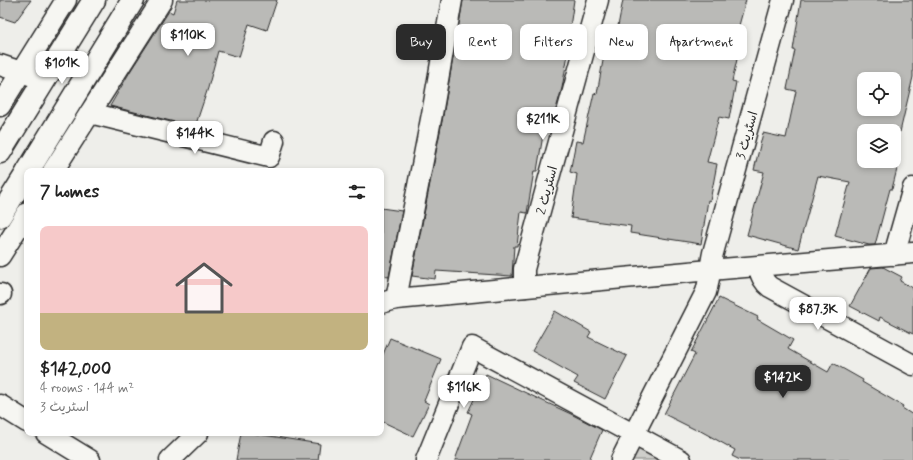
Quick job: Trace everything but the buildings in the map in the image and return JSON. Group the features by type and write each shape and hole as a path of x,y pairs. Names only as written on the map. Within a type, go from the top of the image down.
{"main road":[{"path":"0,152 94,0"},
{"path":"30,168 133,0"},
{"path":"0,216 24,178"}],"street":[{"path":"0,106 66,0"},
{"path":"55,168 162,0"},
{"path":"452,0 432,114 389,301 710,270 904,254 913,188"},
{"name":"اسٹریٹ 2","path":"524,287 524,268 598,0"},
{"name":"اسٹریٹ 3","path":"621,460 706,292 713,253 783,0"},
{"path":"0,65 45,80"},
{"path":"90,113 269,157 274,141"},
{"path":"0,256 24,218"},
{"path":"758,267 762,278 770,287 913,365"},
{"path":"426,460 472,347 681,460"},
{"path":"0,405 24,420"},
{"path":"51,436 90,460"},
{"path":"170,460 195,436"}],"shaded area":[{"path":"634,434 681,460 621,460"}]}
